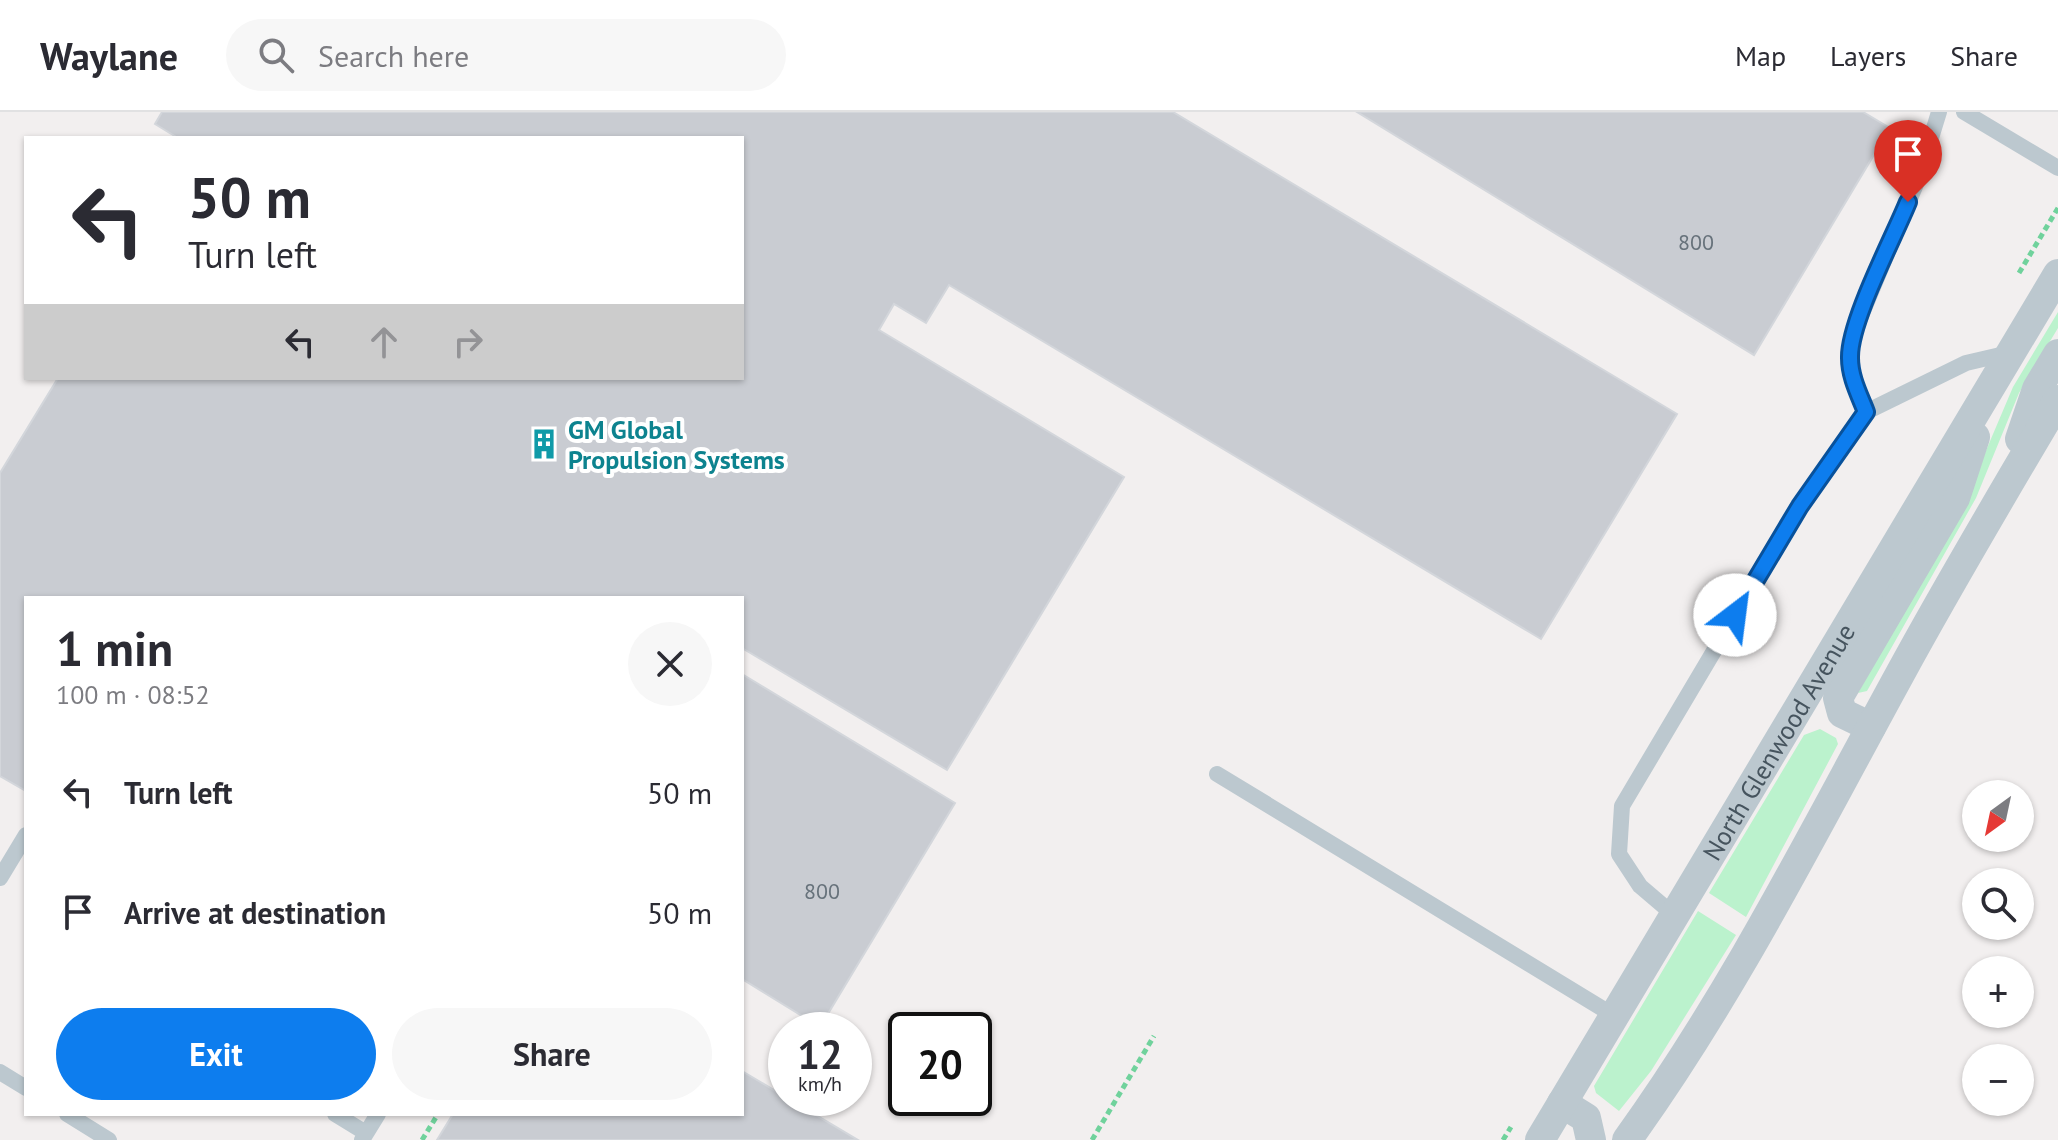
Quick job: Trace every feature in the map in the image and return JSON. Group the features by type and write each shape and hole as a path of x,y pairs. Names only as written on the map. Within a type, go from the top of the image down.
{"street":[{"name":"North Glenwood Avenue","path":"1540,1140 2058,274"},
{"path":"2000,498 2037,389 2058,354"},
{"name":"North Glenwood Avenue","path":"1871,727 1842,713 1838,698 1955,498 1993,382"},
{"path":"1627,1140 1681,1064 1748,956 1871,727 2058,400"},
{"path":"1562,1103 1586,1118 1591,1140"}],"lane":[{"path":"1866,412 1851,371 1849,354 1856,328 1919,177 1939,112"},
{"path":"1964,112 2058,168"},
{"path":"1674,915 1640,886 1619,854 1622,806 1800,506 1866,412 1966,363 2011,352"},
{"path":"1217,774 1613,1015"},
{"path":"0,878 24,838"},
{"path":"0,1072 24,1087"},
{"path":"70,1116 109,1140"},
{"path":"338,1116 364,1136 377,1116"}],"path":[{"path":"1092,1140 1154,1036"},
{"path":"422,1140 437,1116"}],"green space":[{"path":"2058,312 2058,328 2019,393 1976,498 1867,691 1858,693 1968,493 2013,387"},
{"path":"1820,729 1836,738 1838,744 1746,917 1709,893 1804,735"},
{"path":"1698,911 1736,935 1651,1071 1619,1111 1596,1093 1594,1086"}],"building":[{"name":"GM Global Propulsion Systems","path":"162,112 1173,112 1677,414 1541,639 949,285 926,323 894,304 879,330 1124,477 947,770 744,649 744,596 24,596 24,790 0,776 0,473 57,380 744,380 744,136 175,136 155,124"},
{"path":"1357,112 1863,112 1890,128 1754,355"},
{"path":"744,675 955,803 829,1012 796,1012 744,980"},
{"path":"744,1072 768,1086 768,1116 818,1116 858,1140 437,1140 452,1116 744,1116"}],"place":[{"name":"GM Global Propulsion Systems","path":"544,444"}],"route":[{"path":"1735,615 1800,506 1866,412 1851,371 1849,354 1856,328 1908,202"}]}
